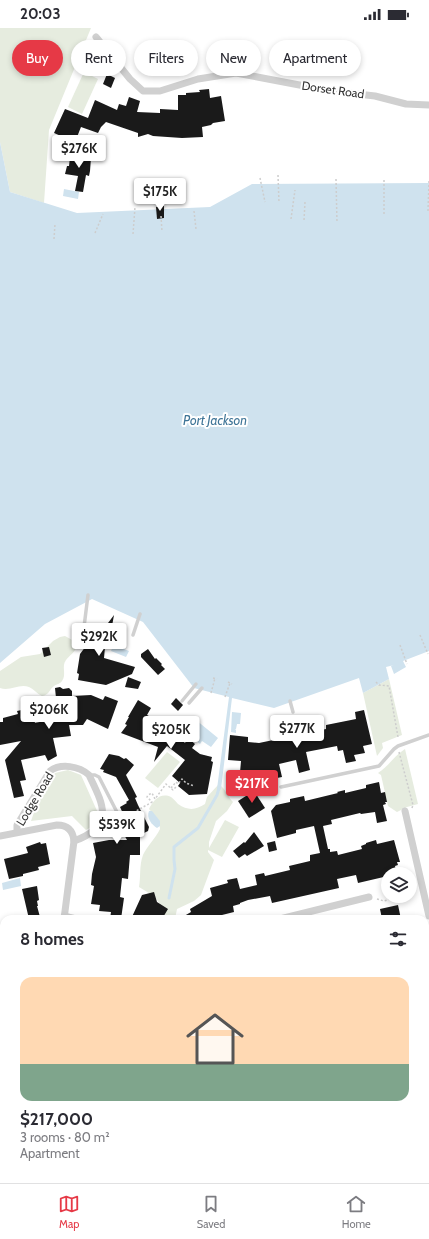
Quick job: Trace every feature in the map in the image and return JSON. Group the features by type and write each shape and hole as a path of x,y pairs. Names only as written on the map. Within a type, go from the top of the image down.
{"street":[{"name":"Dorset Road","path":"96,37 130,79 144,91 160,91 198,78 236,73 332,91 375,96 406,104 429,105"},
{"name":"Lodge Road","path":"16,832 17,825 50,771 54,768 70,766 90,775"},
{"path":"74,841 90,834 96,829 104,814 101,799 90,775"},
{"path":"405,811 429,915"},
{"path":"0,836 52,826 62,825 70,829 74,836 74,841 64,915"},
{"path":"296,915 369,897"}],"lane":[{"path":"84,627 88,595"},
{"path":"133,635 140,614"},
{"path":"182,701 196,684"},
{"path":"189,703 202,688"},
{"path":"290,701 293,712"},
{"path":"281,787 379,766 394,749 402,744 429,735"},
{"path":"90,775 96,775 99,777 121,820"}],"path":[{"path":"278,174 279,203"},
{"path":"260,178 265,202"},
{"path":"336,179 337,223"},
{"path":"384,180 384,215"},
{"path":"428,211 429,181"},
{"path":"291,219 295,190"},
{"path":"304,220 305,202"},
{"path":"133,234 135,208"},
{"path":"194,211 196,229"},
{"path":"95,233 103,214"},
{"path":"161,216 162,232"},
{"path":"54,224 54,239"},
{"path":"420,635 428,654"},
{"path":"400,645 407,664"},
{"path":"211,694 215,678"},
{"path":"376,682 379,685 389,686 398,737"},
{"path":"225,697 230,683"},
{"path":"399,752 413,805"},
{"path":"171,788 176,782 178,784 182,779 186,783 194,786"},
{"path":"130,813 152,802 147,797 148,795 152,793 155,799 166,784 173,790 177,786"},
{"path":"369,897 381,900"}],"shaded area":[{"path":"0,28 91,28 86,40 71,40 71,76 49,130 44,203 10,192 0,142"},
{"path":"82,76 92,76 98,79 82,114 68,107"},
{"path":"65,636 74,641 76,648 65,662 62,681 54,686 48,693 42,696 31,688 25,686 7,689 0,688 0,671 21,657 40,654 53,641"},
{"path":"389,679 402,735 382,743 383,748 377,756 363,693"},
{"path":"405,749 418,804 397,812 388,806 381,775 378,773"},
{"path":"167,752 180,762 158,788 145,778"},
{"path":"68,770 81,775 98,813 93,826 86,830 72,816 31,821 40,795 55,773"},
{"path":"218,785 220,785 233,802 227,811 216,821 209,842 209,848 225,820 239,827 222,857 208,850 214,860 201,895 194,901 177,909 176,915 159,915 160,904 154,896 139,887 143,855 160,829 159,821 149,809 155,800 161,796 171,797 178,804 189,809 198,808 205,804 207,797"}],"water":[{"name":"Port Jackson","path":"0,142 10,192 77,213 210,207 252,184 429,183 429,651 403,661 406,667 394,674 391,666 394,665 386,667 389,679 363,693 359,678 274,708 232,698 221,789 218,792 217,789 229,697 194,688 143,622 92,599 45,624 0,663"},
{"path":"64,189 79,192 78,199 63,196"},
{"path":"113,646 124,648 129,651 126,657 111,651"},
{"path":"49,706 52,708 52,713 49,721 44,722 41,716 44,708"},
{"path":"232,712 241,713 240,724 237,724 235,730 236,733 231,732"},
{"path":"196,720 218,738 211,747 202,741 200,744 189,735 194,729 191,726"},
{"path":"149,811 152,811 160,821 160,826 157,828 151,823 148,816"},
{"path":"20,878 21,886 3,890 2,883"}],"building":[{"path":"106,76 115,78 111,88 103,84"},
{"path":"209,89 210,98 221,96 225,121 202,127 203,137 182,138 153,136 148,134 138,137 138,133 106,122 98,133 81,127 75,142 54,133 65,109 88,118 95,100 117,110 119,104 126,106 129,97 140,101 137,112 160,113 160,109 178,110 178,95 186,95 186,93 200,92 199,90"},
{"path":"75,149 82,150 82,157 91,158 89,176 86,175 83,192 75,191 78,176 65,174 67,166 69,166 71,155 74,156"},
{"path":"164,206 164,218 157,219 156,207"},
{"path":"114,615 109,643 105,647 104,658 135,667 132,674 106,685 78,680 79,674 77,673 80,654 86,646 79,644 81,628 85,630 98,624 105,627"},
{"path":"49,647 51,655 44,657 42,648"},
{"path":"148,649 165,669 158,675 141,657 141,654"},
{"path":"128,677 141,682 138,689 125,687"},
{"path":"60,687 63,689 69,688 72,691 72,696 91,695 103,700 105,696 118,701 108,729 87,719 83,725 69,725 71,736 53,738 57,756 48,761 45,755 21,760 26,780 20,781 24,796 14,798 5,760 21,741 0,745 0,722 3,722 3,718 18,714 17,711 31,708 35,723 58,718 55,688"},
{"path":"176,698 183,705 178,711 171,704"},
{"path":"138,700 151,708 147,715 158,721 185,743 188,738 195,744 192,748 200,754 212,757 211,761 213,762 207,794 189,795 178,786 180,783 172,776 185,760 167,746 154,762 158,747 121,733 127,725 125,724 128,717"},
{"path":"364,710 372,744 363,746 365,753 354,755 356,761 346,763 343,750 338,751 337,746 306,752 310,770 299,773 296,760 279,764 282,777 239,784 241,761 228,760 230,735 248,737 248,742 259,743 326,729 326,725 356,719 355,712"},
{"path":"109,754 119,756 124,759 126,758 134,765 126,775 149,827 148,831 140,835 140,855 130,855 128,879 122,878 120,897 124,898 122,915 111,915 111,912 99,911 100,905 91,904 94,886 91,885 92,874 96,857 93,843 109,840 127,840 118,824 126,820 120,807 129,800 116,777 103,772 104,770 100,769"},
{"path":"379,782 381,793 385,792 387,802 383,805 387,821 377,823 375,812 360,813 331,820 332,824 323,826 328,849 330,849 330,852 337,851 338,855 362,849 361,846 376,840 377,844 394,840 400,862 397,862 398,865 395,867 381,867 381,878 358,883 356,875 337,879 339,888 272,903 270,896 248,900 233,906 234,912 222,915 186,915 191,912 190,909 212,896 210,888 228,883 227,880 237,878 240,889 257,885 255,875 264,873 265,876 290,870 289,866 310,861 310,855 320,853 314,826 296,830 296,833 277,838 271,811 276,805 290,802 290,799 304,796 305,801 345,790 345,793 366,788 366,785"},
{"path":"254,791 265,808 249,818 238,801"},
{"path":"254,832 264,846 247,856 245,854 239,858 233,851 244,842 245,843"},
{"path":"275,841 277,850 269,852 267,843"},
{"path":"40,842 41,844 46,843 50,864 38,867 39,870 23,874 23,876 9,879 4,859 28,853 26,847"},
{"path":"37,886 39,900 37,901 37,906 39,915 28,915 22,889"},
{"path":"154,892 157,902 168,909 164,915 133,915 142,895"},
{"path":"398,905 400,915 381,915 380,909"}],"waterway":[{"path":"169,898 175,869 174,847 198,828 217,795 219,788"}]}
